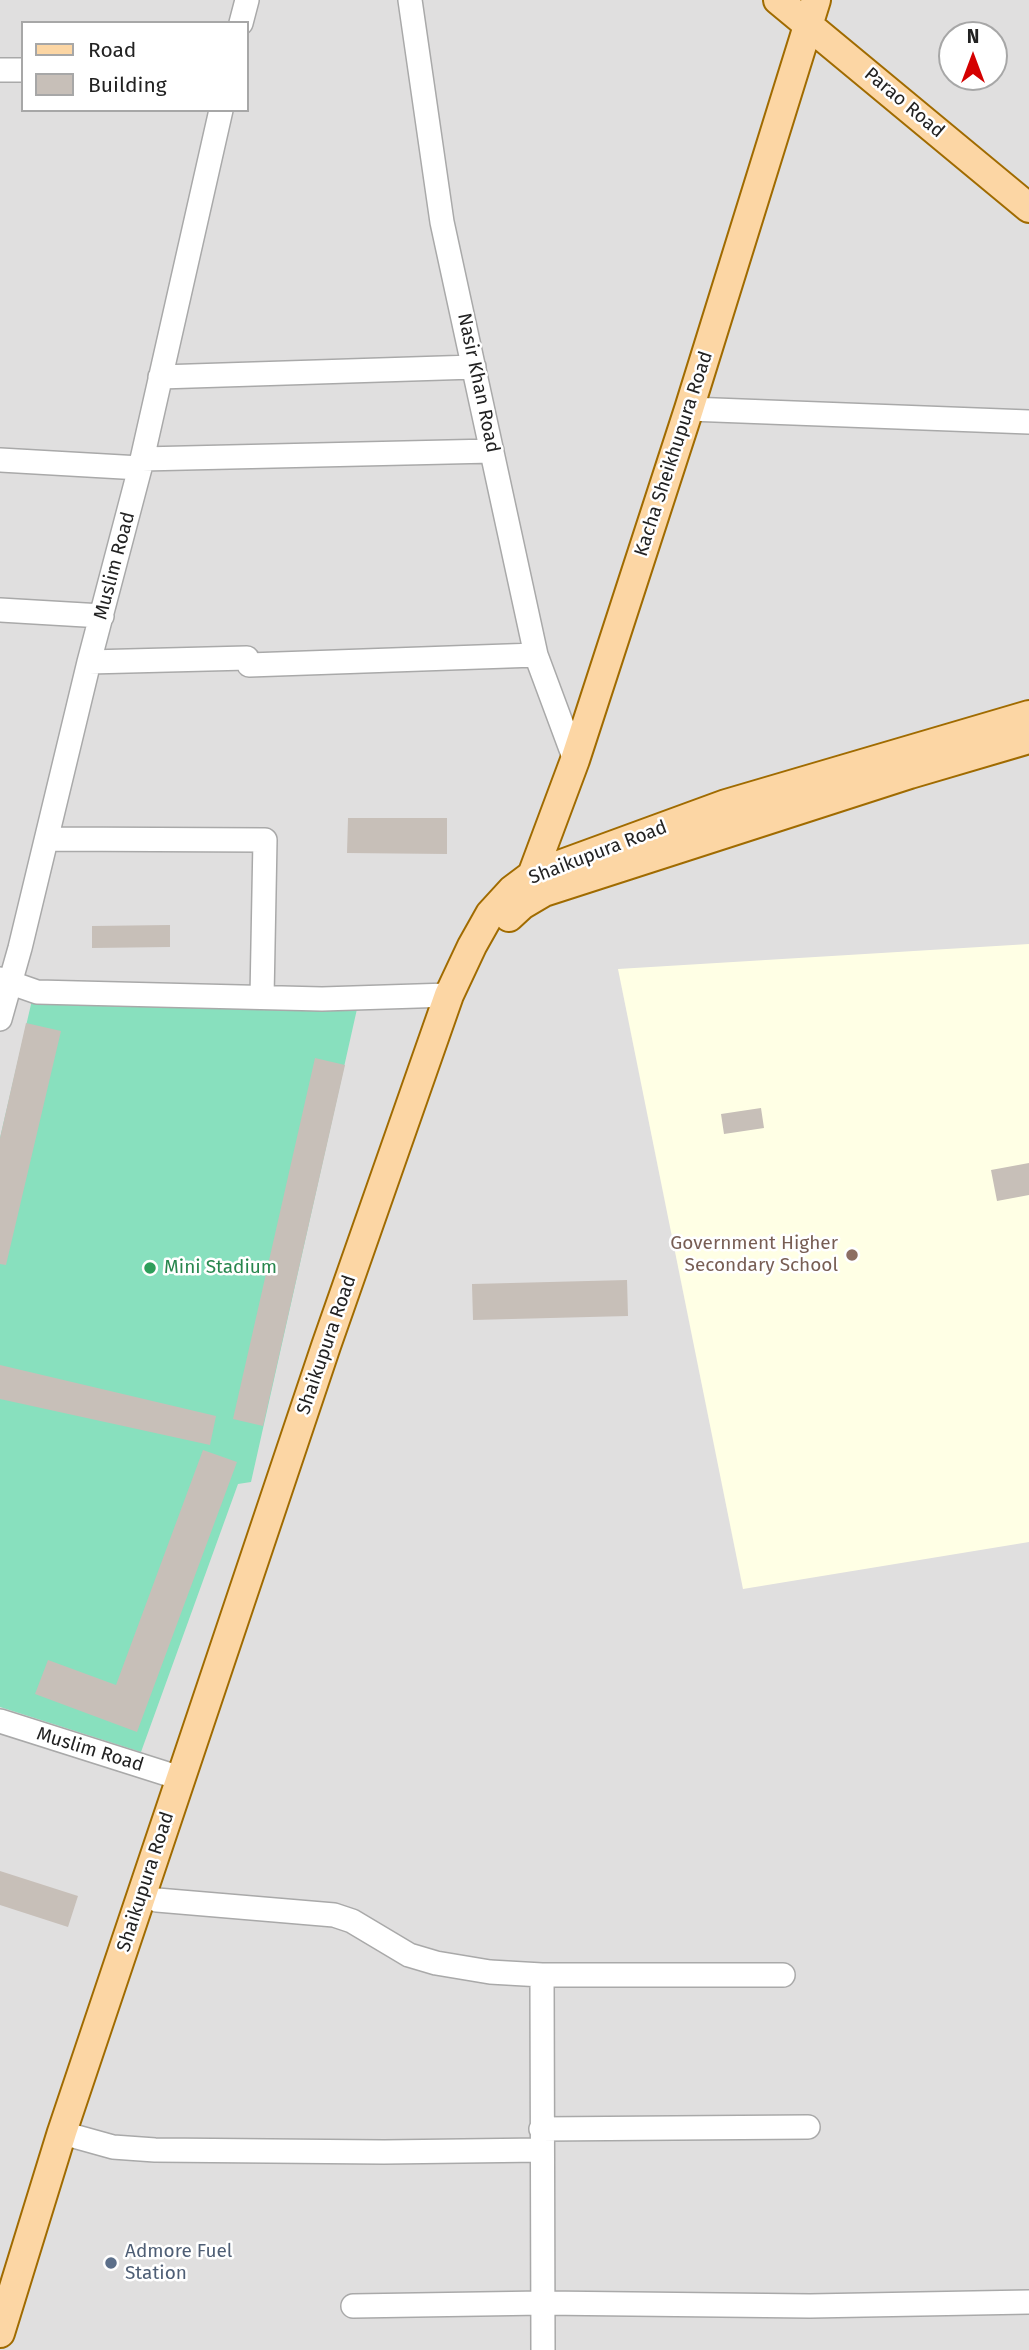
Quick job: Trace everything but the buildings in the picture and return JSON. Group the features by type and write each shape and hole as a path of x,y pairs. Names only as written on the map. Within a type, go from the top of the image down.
{"main road":[{"name":"Parao Road","path":"778,0 812,12 1029,208"},
{"name":"Kacha Sheikhupura Road","path":"522,905 575,760 689,409 812,12"},
{"name":"Shaikupura Road","path":"0,2333 62,2132 326,1346 449,995 490,914 512,890 532,875 726,804 1029,716"},
{"name":"Shaikupura Road","path":"12,2350 77,2137 337,1364 464,1001 503,924 522,905 544,892 910,774 1029,739"}],"street":[{"path":"242,21 247,0"},
{"name":"Nasir Khan Road","path":"410,0 442,222 536,655 575,760"},
{"path":"0,70 21,70"},
{"name":"Muslim Road","path":"0,1019 10,946 47,839 89,662 141,463 221,112"},
{"path":"160,377 474,367"},
{"path":"689,409 1029,422"},
{"path":"0,460 141,463 492,451"},
{"path":"0,610 102,616"},
{"path":"89,662 247,658 249,664 536,655"},
{"path":"47,839 265,839 262,997"},
{"path":"5,980 37,992 322,999 449,995"},
{"name":"Muslim Road","path":"0,1721 180,1778"},
{"path":"157,1900 334,1915 352,1921 402,1952 424,1960 490,1972 542,1975 783,1975"},
{"path":"542,1975 543,2350"},
{"path":"77,2137 113,2147 155,2150 384,2152 541,2140 808,2127"},
{"path":"353,2306 810,2306 1029,2302"}],"shaded area":[{"path":"0,0 1029,0 1029,2350 0,2350"},
{"name":"Government Higher Secondary School","path":"1029,944 1029,1542 743,1589 618,969"}],"green space":[{"path":"32,1000 357,1009 251,1482 238,1484 141,1752 0,1707 0,1138"}],"place":[{"name":"Government Higher Secondary School","path":"852,1255"},
{"name":"Mini Stadium","path":"150,1268"},
{"name":"Admore Fuel Station","path":"111,2263"}]}
